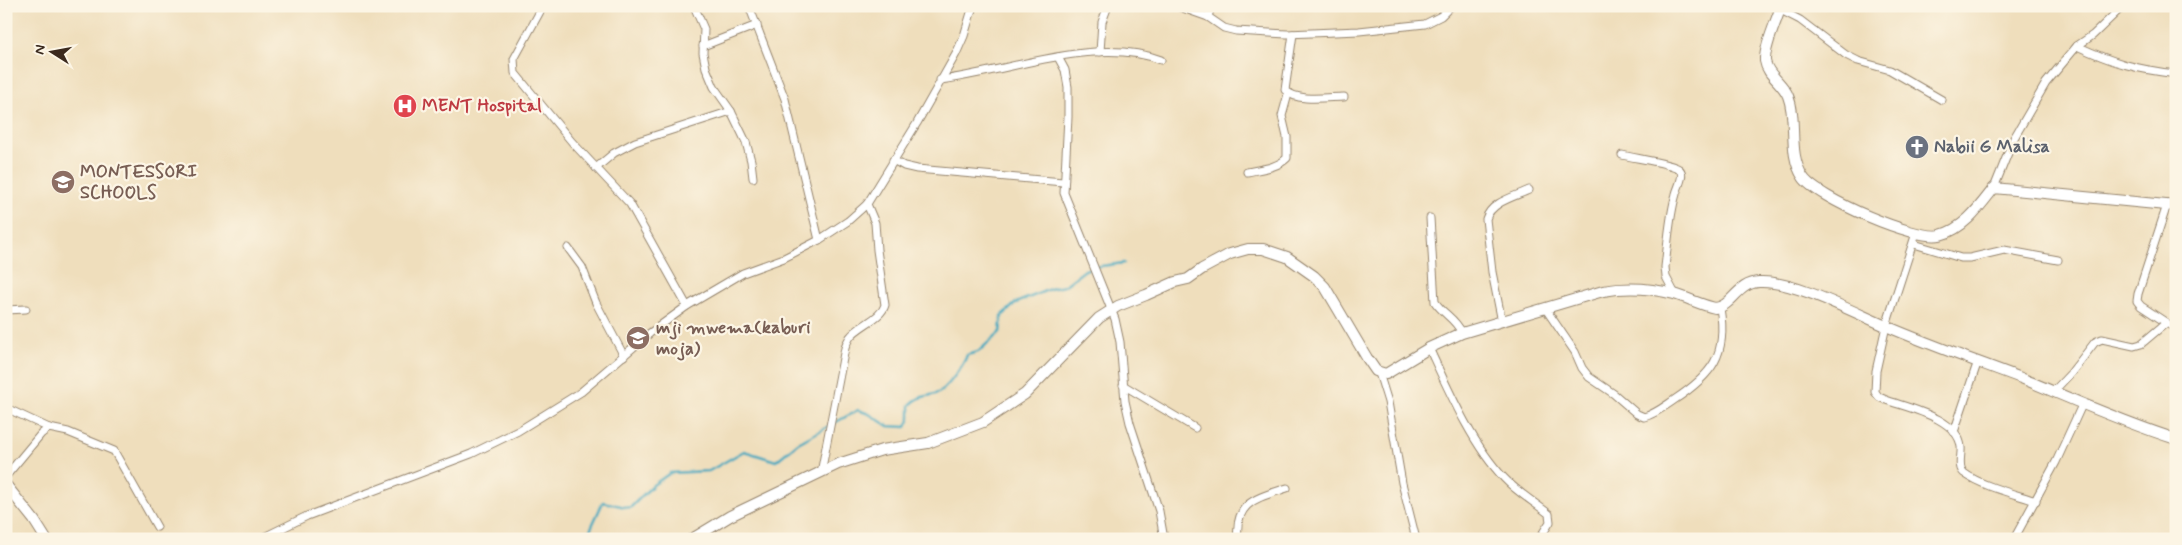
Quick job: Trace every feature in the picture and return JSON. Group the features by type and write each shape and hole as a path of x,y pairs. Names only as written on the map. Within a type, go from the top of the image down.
{"street":[{"path":"543,6 514,59 515,73 572,142 630,204 687,306"},
{"path":"694,6 704,29 705,38 702,46 706,68 714,87 731,111 746,142 753,178"},
{"path":"749,6 785,99 819,240"},
{"path":"260,539 307,516 494,444 581,392 650,333 687,306 743,273 784,258 819,240 848,220 867,204 917,124 964,36 973,6"},
{"path":"1100,52 1102,22 1108,6"},
{"path":"1176,6 1208,17 1224,28 1236,31 1293,34 1359,31 1425,24 1441,16 1451,6"},
{"path":"1208,17 1211,6"},
{"path":"1942,100 1890,70 1858,61 1846,55 1820,34 1778,7 1766,52 1765,63 1788,95 1798,170 1813,188 1841,204 1870,217 1928,236 1940,235 1957,227 1977,210 1994,188 2014,138 2046,83 2077,46 2093,35 2123,6"},
{"path":"702,46 756,25"},
{"path":"1247,172 1282,163 1287,158 1288,144 1282,116 1288,94 1285,90 1293,34"},
{"path":"2077,46 2112,62 2129,67 2176,74"},
{"path":"940,80 982,74 1058,57 1100,52 1135,52 1161,60"},
{"path":"1058,57 1065,70 1068,87 1068,117 1063,182 1067,204 1088,250 1115,319 1120,342 1123,385 1130,423 1159,511 1164,539"},
{"path":"1288,94 1309,98 1344,96"},
{"path":"596,168 614,153 635,142 731,111"},
{"path":"1622,155 1678,168 1681,172 1681,181 1675,197 1670,221 1665,267 1666,277 1675,294"},
{"path":"893,160 904,166 917,169 1063,182"},
{"path":"1994,188 2172,205 2137,301 2166,324 2176,329"},
{"path":"1502,322 1492,272 1486,219 1488,212 1494,206 1529,190"},
{"path":"821,473 845,348 850,338 864,324 884,311 885,305 875,223 867,204"},
{"path":"1430,218 1435,302 1440,309 1457,322 1462,333"},
{"path":"1916,233 1886,326 1876,371 1875,392 1879,397 1930,414 1946,424 1960,442 1960,468 1963,472 1976,480 2036,501"},
{"path":"1914,244 1961,258 1970,258 2004,250 2058,260"},
{"path":"568,248 582,267 596,303 624,356"},
{"path":"692,539 730,516 851,459 882,450 928,444 946,438 995,415 1025,394 1110,309 1174,282 1188,280 1202,268 1230,254 1248,249 1263,249 1287,257 1314,276 1325,287 1342,312 1367,358 1379,373 1388,402 1402,483 1416,539"},
{"path":"1379,373 1386,374 1429,348 1462,333 1602,290 1620,288 1656,290 1675,294 1710,307 1720,308 1744,286 1760,282 1774,283 1796,288 2082,405 2176,439"},
{"path":"1545,308 1575,352 1582,368 1589,377 1614,394 1637,414 1644,417 1676,399 1707,374 1715,362 1721,344 1723,326 1720,308"},
{"path":"6,310 26,309"},
{"path":"2053,392 2095,342 2102,339 2134,346 2141,344 2166,324"},
{"path":"1429,348 1450,394 1469,428 1493,464 1503,477 1549,514 1550,522 1539,539"},
{"path":"1954,432 1978,362"},
{"path":"1123,385 1195,428"},
{"path":"2014,539 2056,462 2082,405"},
{"path":"6,408 49,428 68,432 114,450 158,527"},
{"path":"6,476 40,434 49,428"},
{"path":"6,485 34,520 46,539"},
{"path":"1238,539 1237,529 1240,515 1244,508 1253,500 1288,488"}],"waterway":[{"path":"586,539 603,502 630,508 653,485 670,473 709,471 744,451 776,461 798,443 858,410 869,414 888,426 906,427 910,418 910,405 921,398 942,391 959,370 967,355 978,352 1000,332 1002,316 1016,303 1050,289 1064,286 1085,270 1124,263"}],"place":[{"name":"MENT Hospital","path":"405,106"},
{"name":"Nabii G Malisa","path":"1917,147"},
{"name":"MONTESSORI SCHOOLS","path":"63,182"},
{"name":"mji mwema(kaburi moja)","path":"638,338"}]}
